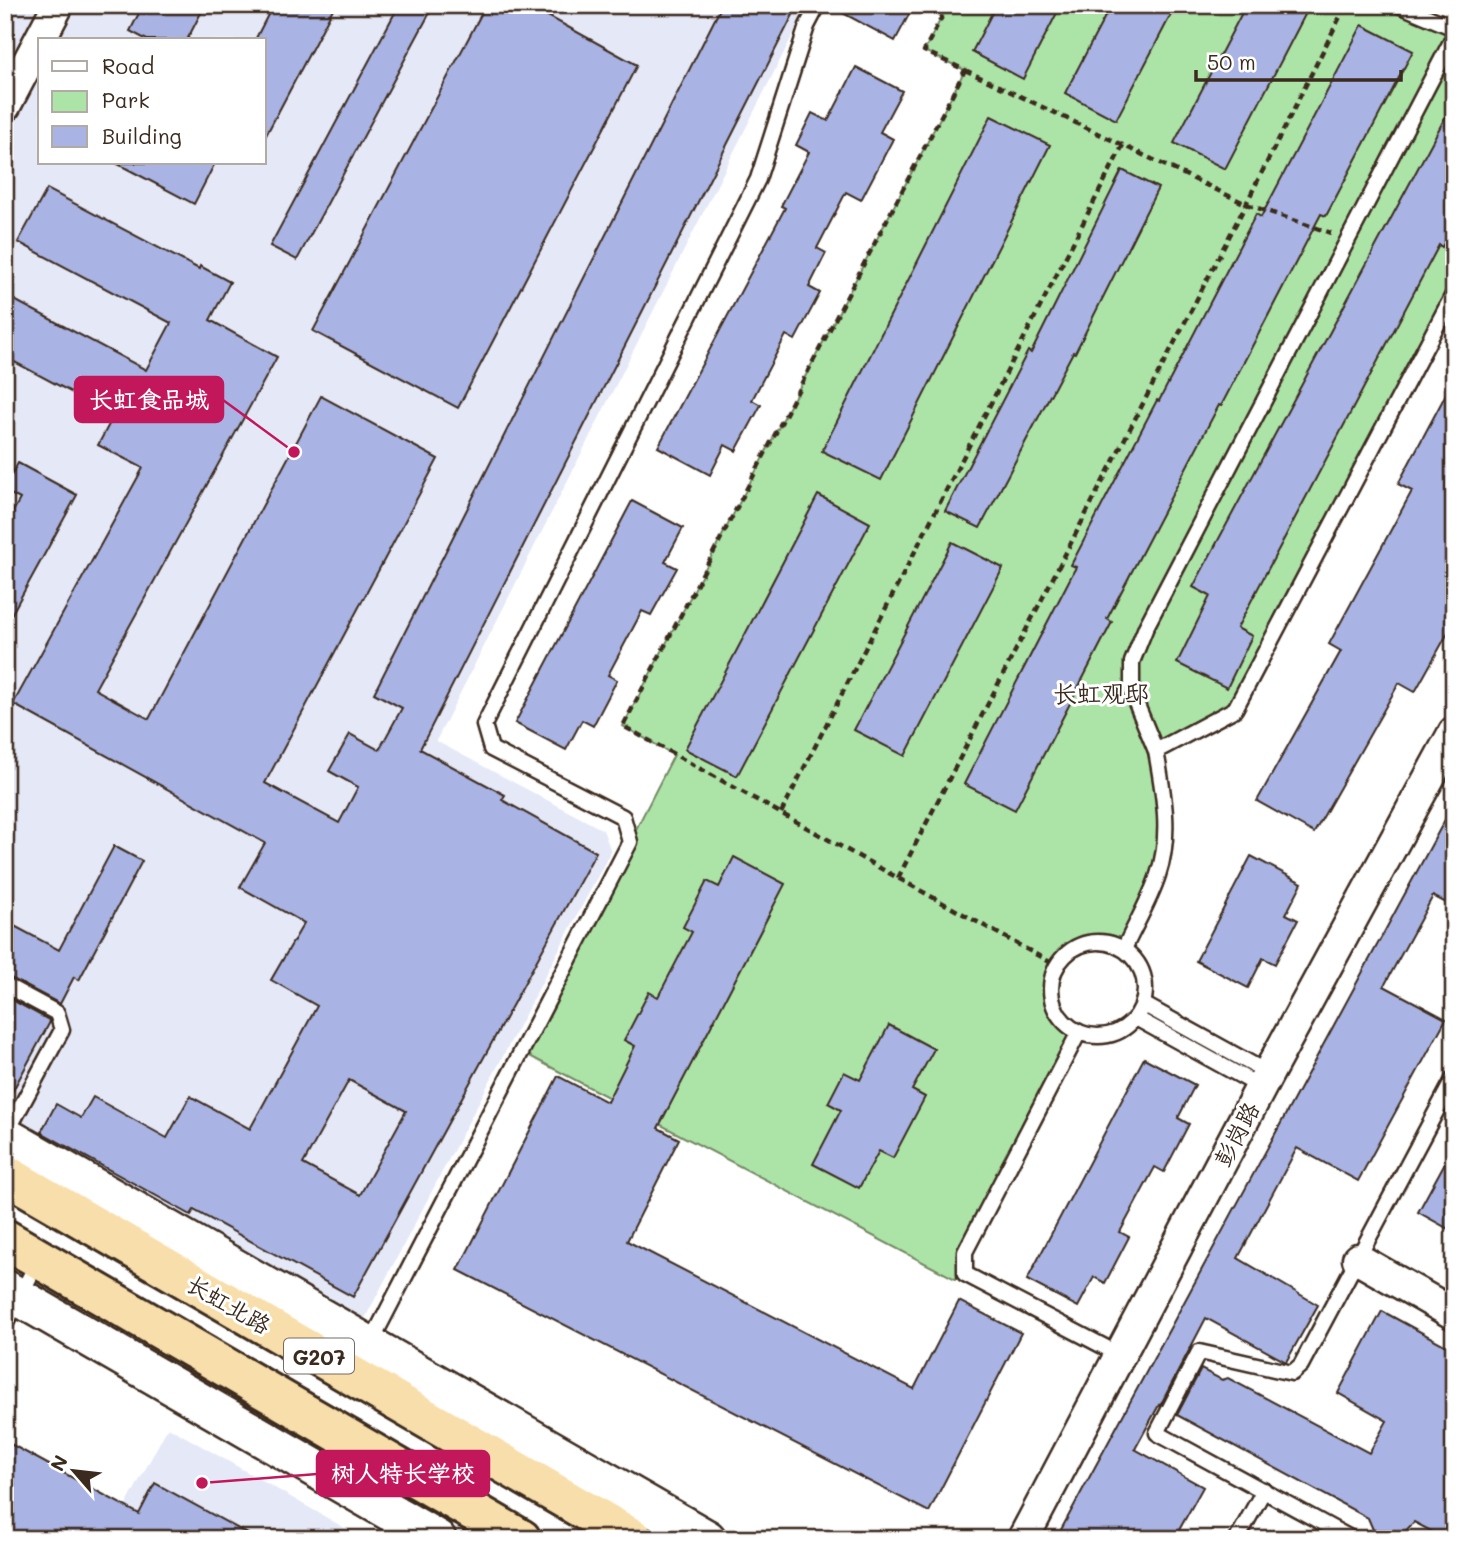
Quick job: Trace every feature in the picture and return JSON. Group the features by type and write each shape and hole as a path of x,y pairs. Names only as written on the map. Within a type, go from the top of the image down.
{"highway":[{"name":"长虹北路","path":"5,1174 634,1539"},
{"name":"G207","path":"5,1239 505,1535"}],"street":[{"path":"41,38 58,5"},
{"path":"5,106 38,43"},
{"name":"彭岗路","path":"1023,1539 1264,1080 1454,732"},
{"path":"5,1136 707,1539"},
{"path":"1358,1259 1454,1314"},
{"path":"10,1304 437,1539"}],"lane":[{"path":"370,1344 630,842 623,817 491,749 484,725 758,178 807,26 818,5"},
{"path":"1399,5 1454,28"},
{"path":"1124,949 1159,874 1166,832 1165,797 1156,751 1132,693 1132,662 1146,627 1454,36"},
{"path":"1156,751 1235,709 1454,293"},
{"path":"1102,943 1124,949 1143,973 1146,989 1136,1018 1124,1028 1109,1034 1094,1036 1079,1032 1066,1023 1054,1004 1052,981 1057,967 1067,954 1079,946 1102,943"},
{"path":"5,985 57,1013 62,1030 5,1136"},
{"path":"1143,1004 1264,1080"},
{"path":"1136,1018 1264,1080"},
{"path":"1079,1032 965,1252 965,1274 1120,1354"},
{"path":"1352,1539 1157,1433 1199,1352 1292,1373 1301,1365 1454,1078"},
{"path":"10,1304 39,1259"},
{"path":"1237,1539 1264,1490"}],"path":[{"path":"948,5 924,51 1246,204 1348,239"},
{"path":"898,878 1346,5"},
{"path":"965,70 623,726 1057,967"},
{"path":"781,813 1123,145"}],"shaded area":[{"path":"5,5 808,5 436,741 603,830 611,851 363,1322 5,1118"},
{"path":"168,1427 364,1539 108,1539"}],"green space":[{"path":"948,5 1399,5 1454,28 1454,293 1235,709 1156,751 1165,797 1159,874 1124,949 1102,944 1083,946 1068,955 1057,967 1052,983 1054,1000 1062,1017 1079,1032 965,1252 965,1274 955,1279 522,1052 674,755 623,726 965,70 924,51"}],"building":[{"path":"143,5 205,5 188,38 143,38 130,31"},
{"path":"273,5 335,5 266,135 266,38 256,38"},
{"path":"399,5 434,5 297,260 270,246"},
{"path":"486,5 528,5 637,65 458,408 313,331"},
{"path":"722,5 798,5 420,749 505,795 502,800 596,852 353,1297 194,1210 191,1215 41,1132 56,1104 81,1118 93,1097 167,1138 190,1096 250,1129 317,1006 271,980 304,923 240,887 265,843 13,704 143,468 98,445 114,415 5,357 5,295 146,370 171,323 18,242 47,189 199,269 200,266 230,282 210,320 277,357 95,689 149,719 321,396 438,459 265,783 339,823 358,787 329,771 350,734 379,750 402,708 374,693","holes":["349,1080 406,1111 360,1195 303,1164"]},
{"path":"828,5 914,5 895,41"},
{"path":"996,5 1061,5 1023,79 972,52"},
{"path":"1111,5 1176,5 1116,120 1065,93"},
{"path":"1246,5 1310,5 1225,169 1174,143"},
{"path":"1362,25 1413,51 1326,216 1321,214 1221,406 1219,405 1107,619 1112,622 1015,810 964,784 1076,567 1071,565 1157,400 1159,401 1256,214 1261,217"},
{"path":"856,67 902,91 880,132 893,139 861,200 846,192 817,248 826,253 809,287 820,293 795,340 786,335 752,400 761,405 736,451 725,445 710,475 658,447 785,208 781,206 809,152 796,145 812,113 828,121"},
{"path":"1454,101 1454,225 1442,247 1439,245 1237,628 1252,636 1227,688 1177,663 1210,596 1193,587"},
{"path":"991,116 1050,145 881,480 822,451"},
{"path":"118,164 214,164 194,204"},
{"path":"1122,170 1158,188 1075,353 1073,352 980,528 945,511 1028,351 1031,353"},
{"path":"1454,379 1454,622 1415,692 1399,683 1314,833 1257,801 1341,651 1329,644 1412,491 1398,484"},
{"path":"18,463 77,495 5,626 5,526 20,499 5,491 5,487"},
{"path":"818,495 870,523 737,776 685,749"},
{"path":"632,501 683,528 665,562 677,568 651,615 642,611 608,675 617,680 593,726 582,720 566,750 515,723"},
{"path":"952,542 1003,568 905,756 854,730"},
{"path":"1454,803 1454,907 1433,896 1384,986 1446,1019 1358,1181 1297,1148 1238,1258 1318,1305 1286,1362 1206,1318 1135,1449 1203,1487 1174,1539 1056,1539"},
{"path":"114,846 142,861 79,980 74,977 60,1004 5,975 5,921 59,950"},
{"path":"1251,856 1302,883 1286,914 1298,920 1275,964 1263,958 1248,988 1196,961"},
{"path":"734,857 785,884 658,1128 679,1139 627,1241 914,1389 959,1301 1021,1333 929,1512 458,1270 558,1076 607,1102 635,1046 624,1040 649,992 658,997 692,932 683,927 707,881 719,887"},
{"path":"5,996 50,1022 5,1105"},
{"path":"889,1025 934,1049 912,1090 925,1097 893,1158 879,1151 859,1188 813,1164 841,1110 828,1103 844,1072 860,1080"},
{"path":"1144,1058 1195,1085 1178,1118 1189,1124 1164,1172 1155,1167 1120,1232 1129,1237 1105,1283 1094,1277 1078,1307 1027,1280"},
{"path":"1454,1146 1454,1232 1418,1212"},
{"path":"1382,1311 1454,1350 1454,1539 1446,1539 1414,1522 1398,1539 1380,1539 1368,1518 1177,1415 1201,1369 1222,1380 1228,1378 1369,1453 1387,1421 1338,1393"},
{"path":"5,1441 139,1514 155,1483 257,1539 5,1539"}],"place":[{"name":"长虹食品城","path":"294,452"},
{"name":"树人特长学校","path":"202,1483"}],"district":[{"name":"长虹观邸","path":"1101,692"}]}
